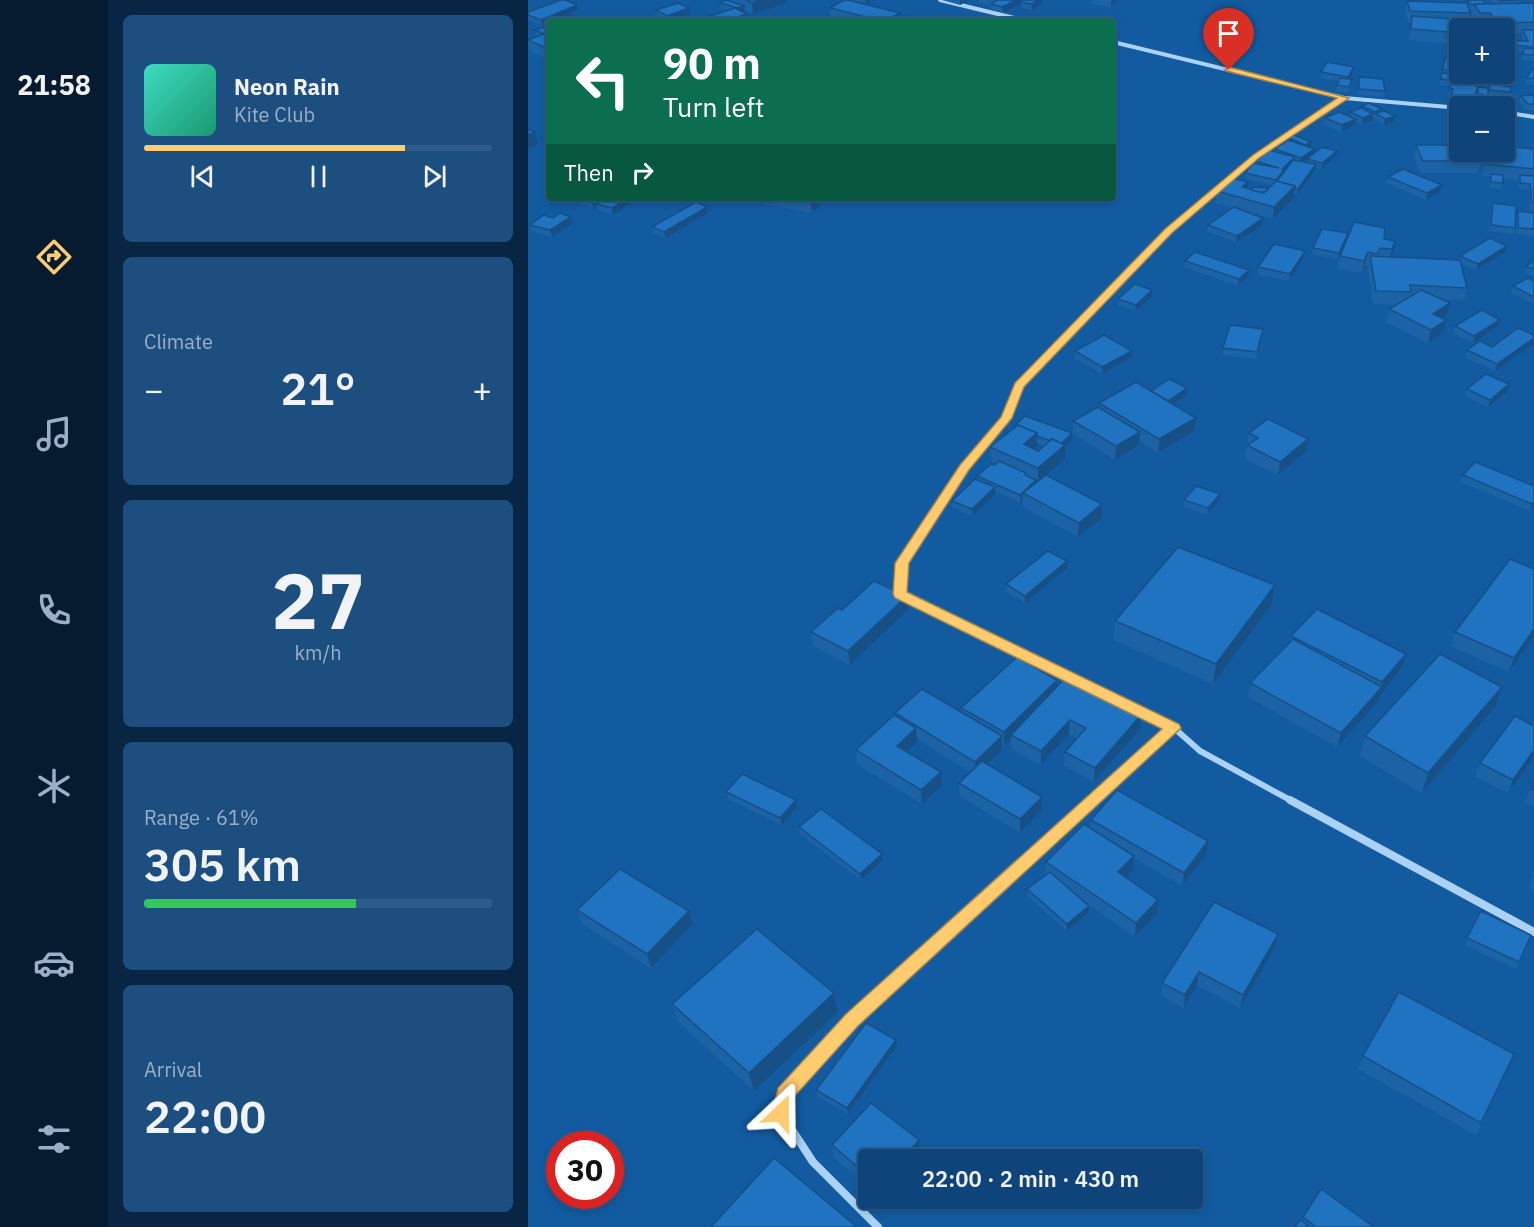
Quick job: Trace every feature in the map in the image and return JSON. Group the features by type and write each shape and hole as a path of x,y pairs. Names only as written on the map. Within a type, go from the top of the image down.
{"street":[{"path":"940,0 1015,18"},
{"path":"1116,43 1344,98 1449,107"},
{"path":"1344,98 1256,156 1169,231 1019,386 1006,418 964,467 902,563 900,594 1173,728 1200,751 1534,932"},
{"path":"1515,114 1534,117"},
{"path":"878,1227 813,1162 781,1113 785,1094 852,1020 1173,728"}],"building":[{"path":"561,0 577,5 541,20 528,15 528,12"},
{"path":"726,0 744,6 738,8 720,3"},
{"path":"848,0 900,13 891,18 871,18 830,8"},
{"path":"998,0 1017,0 1002,7 991,4"},
{"path":"1038,0 1032,4 1021,2"},
{"path":"1466,0 1482,0 1487,4 1472,5"},
{"path":"1407,1 1467,3 1470,13 1410,11"},
{"path":"678,3 689,8 667,16 656,10"},
{"path":"1534,3 1534,22 1515,23 1515,18 1494,18 1490,13 1480,13 1474,4"},
{"path":"735,8 747,14 734,18 704,18"},
{"path":"568,15 576,17 574,18 560,18"},
{"path":"1412,16 1449,19 1449,32 1411,29"},
{"path":"546,27 546,48 528,40 544,34 535,30"},
{"path":"1523,30 1534,30 1534,47 1515,45 1515,41 1528,41"},
{"path":"1525,48 1534,49 1534,55 1522,54"},
{"path":"1445,58 1449,58 1449,70 1443,70"},
{"path":"1327,62 1354,67 1348,77 1321,72"},
{"path":"1532,69 1534,79 1527,78"},
{"path":"1442,73 1449,73 1449,80 1441,79"},
{"path":"1359,77 1383,79 1385,91 1359,89"},
{"path":"1340,78 1352,79 1349,87 1337,85"},
{"path":"1452,84 1482,84 1481,86 1474,85 1478,87 1475,96 1451,95 1453,89 1449,88"},
{"path":"1490,84 1511,87 1510,92 1489,90"},
{"path":"1478,87 1488,88 1488,95 1478,94"},
{"path":"1534,95 1534,104 1528,104 1521,96"},
{"path":"1369,103 1382,109 1375,112 1362,106"},
{"path":"1361,108 1373,114 1363,118 1350,112"},
{"path":"1385,111 1395,116 1385,119 1375,113"},
{"path":"1339,112 1356,119 1342,125 1325,118"},
{"path":"1292,134 1311,142 1305,145 1286,137"},
{"path":"1288,140 1315,149 1301,158 1275,149"},
{"path":"1416,145 1449,145 1449,161 1423,161"},
{"path":"1322,147 1337,151 1322,163 1307,159"},
{"path":"1515,147 1534,149 1534,169 1486,164 1486,162 1515,162"},
{"path":"1268,150 1295,157 1282,169 1284,170 1276,180 1245,173 1253,163 1279,168 1256,161"},
{"path":"1293,160 1316,164 1298,189 1277,181"},
{"path":"1403,169 1442,185 1427,193 1388,177"},
{"path":"1491,174 1503,175 1503,183 1491,182"},
{"path":"1520,175 1534,176 1534,203 1532,203 1530,184 1520,183"},
{"path":"1232,178 1248,182 1242,187 1264,193 1276,181 1295,186 1274,207 1217,191"},
{"path":"1252,187 1269,188 1265,192 1259,192 1252,190"},
{"path":"602,201 622,201 612,208 597,204"},
{"path":"696,202 707,207 664,232 652,227"},
{"path":"1493,203 1516,206 1515,228 1491,225"},
{"path":"1234,207 1263,218 1237,236 1208,225"},
{"path":"1518,211 1534,213 1534,229 1518,228"},
{"path":"560,213 571,217 550,230 530,225 544,215 553,218"},
{"path":"1354,222 1385,228 1384,239 1395,241 1392,249 1380,248 1377,254 1368,252 1364,261 1340,256"},
{"path":"1322,229 1348,233 1339,253 1313,248"},
{"path":"1490,238 1507,246 1478,264 1460,256"},
{"path":"1274,244 1305,251 1290,274 1258,267"},
{"path":"1195,252 1249,270 1239,279 1185,261"},
{"path":"1370,256 1460,260 1467,288 1410,285 1411,292 1376,291"},
{"path":"1534,261 1534,269 1526,266"},
{"path":"1528,278 1534,281 1534,297 1513,286"},
{"path":"1135,284 1152,290 1136,305 1118,299"},
{"path":"1421,290 1450,303 1433,314 1446,320 1431,330 1389,309"},
{"path":"1482,310 1500,320 1474,336 1455,326"},
{"path":"1230,325 1263,329 1257,352 1223,348"},
{"path":"1518,328 1534,335 1534,338 1497,364 1467,350 1480,341 1492,347"},
{"path":"1104,335 1132,351 1102,367 1075,351"},
{"path":"1486,374 1509,384 1490,400 1467,389"},
{"path":"1169,379 1187,388 1168,401 1151,391"},
{"path":"1136,382 1196,418 1159,439 1099,403"},
{"path":"1098,407 1140,432 1116,446 1073,421"},
{"path":"1025,416 1072,433 1061,444 1052,439 1051,441 1037,436 1037,433 1018,425 1013,427"},
{"path":"1268,419 1308,439 1280,462 1247,445 1258,438 1249,433"},
{"path":"1018,425 1037,433 1024,444 1038,451 1052,439 1065,445 1038,468 990,447"},
{"path":"999,461 1036,480 1020,495 977,476 991,464 995,465"},
{"path":"1475,462 1534,486 1532,504 1463,475"},
{"path":"1046,475 1102,504 1079,523 1023,493"},
{"path":"975,479 995,487 972,509 952,501"},
{"path":"1196,486 1220,494 1208,508 1184,500"},
{"path":"1178,547 1275,585 1216,664 1115,621"},
{"path":"1048,551 1067,561 1025,596 1006,584"},
{"path":"1510,559 1534,569 1534,629 1514,658 1455,632"},
{"path":"874,581 907,596 848,651 811,632 838,608 842,610"},
{"path":"1317,609 1406,654 1382,682 1291,636"},
{"path":"1293,639 1382,687 1341,733 1250,683"},
{"path":"1440,654 1502,687 1428,773 1365,736"},
{"path":"1017,657 1057,680 1004,732 961,708"},
{"path":"1066,677 1141,715 1095,768 1065,752 1086,728 1070,720 1041,751 1011,735"},
{"path":"922,689 1002,736 975,762 895,713"},
{"path":"894,715 916,728 897,746 941,772 921,790 856,750"},
{"path":"1515,716 1534,726 1534,750 1513,780 1480,763"},
{"path":"982,761 1042,797 1020,819 959,783"},
{"path":"742,774 796,800 780,818 726,792"},
{"path":"1117,790 1208,841 1184,873 1091,820"},
{"path":"821,809 882,854 860,874 799,827"},
{"path":"1084,824 1134,856 1118,872 1158,900 1136,923 1046,862"},
{"path":"620,869 689,911 647,954 577,910"},
{"path":"1050,872 1089,906 1067,924 1027,889"},
{"path":"1214,902 1278,934 1243,995 1199,972 1185,995 1162,983"},
{"path":"1481,911 1531,935 1519,962 1467,938"},
{"path":"757,929 834,993 749,1073 672,1004"},
{"path":"1399,992 1514,1054 1481,1123 1363,1056"},
{"path":"866,1023 896,1040 847,1108 816,1090"},
{"path":"871,1103 919,1140 911,1149 858,1149 858,1167 832,1145"},
{"path":"774,1158 857,1227 711,1227"},
{"path":"1321,1189 1374,1227 1316,1227 1303,1217"},
{"path":"1301,1220 1309,1227 1294,1227"}],"route":[{"path":"781,1113 785,1094 852,1020 1173,728 900,594 902,563 964,467 1006,418 1019,386 1169,231 1256,156 1344,98 1229,70"}]}
